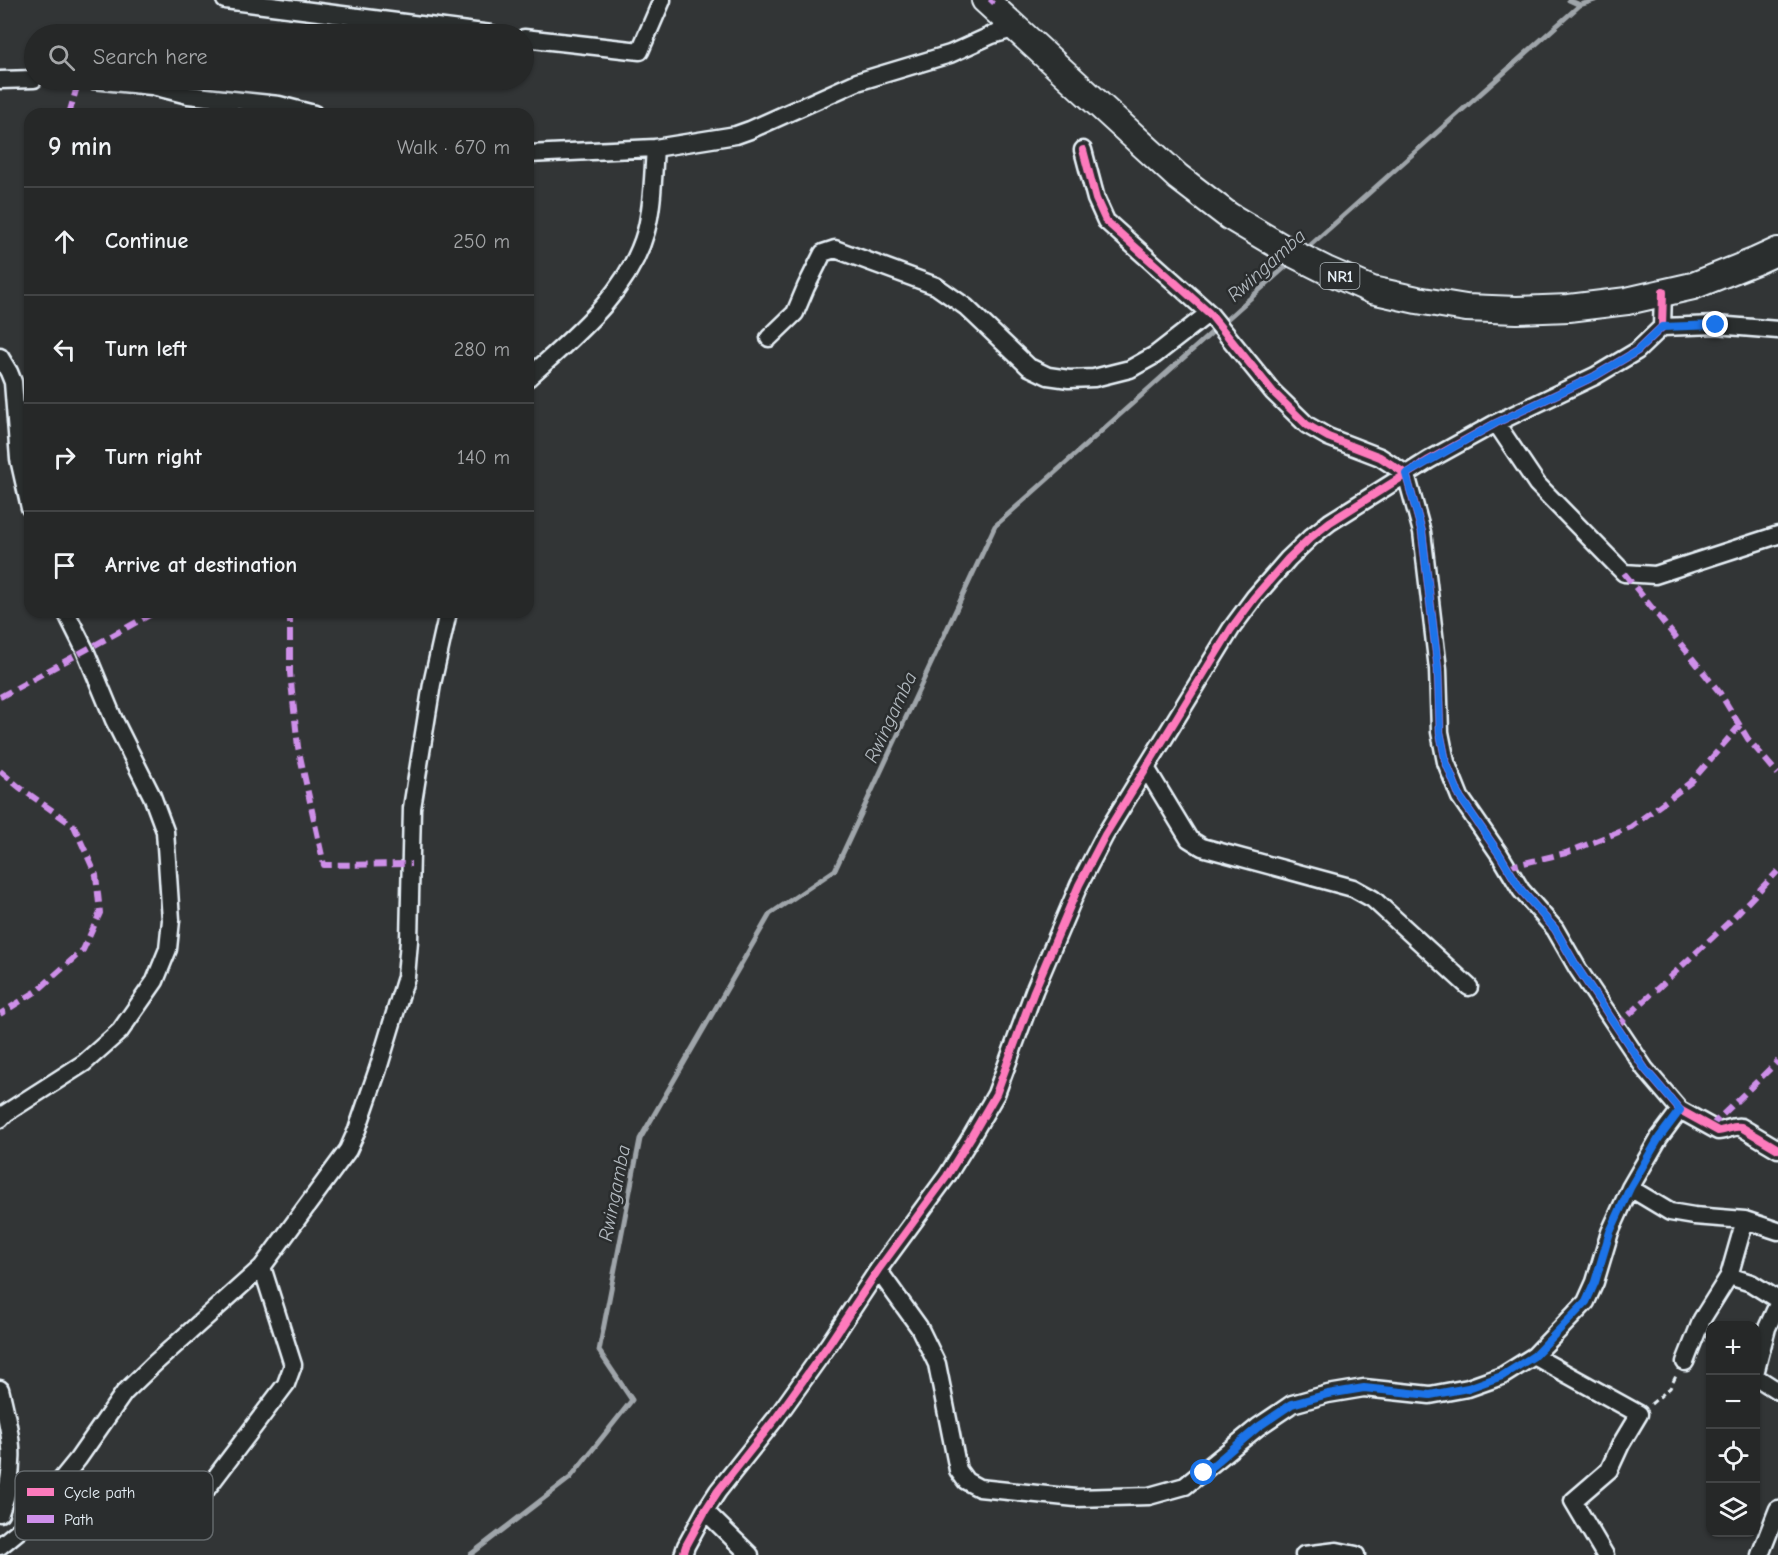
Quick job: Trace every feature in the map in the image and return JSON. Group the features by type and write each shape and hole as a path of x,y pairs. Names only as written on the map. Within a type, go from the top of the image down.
{"highway":[{"name":"NR1","path":"985,0 1178,177 1229,216 1288,251 1372,290 1466,308 1517,310 1569,308 1627,301 1693,286 1778,251"}],"street":[{"path":"225,0 413,24"},
{"path":"534,39 639,51 662,0"},
{"path":"534,154 655,148 736,135 857,82 950,54 992,35 1017,28"},
{"path":"0,80 24,79"},
{"path":"168,90 188,95 291,108"},
{"path":"534,373 591,321 615,291 630,267 646,231 655,148"},
{"path":"1083,150 1096,199 1106,221 1209,313 1272,392 1307,425 1328,437 1380,457 1406,474 1422,532 1438,669 1440,732 1446,762 1460,797 1521,890 1555,929 1645,1069 1680,1110 1718,1131 1741,1127 1778,1149"},
{"path":"769,338 795,313 823,253 829,249 835,249 936,286 966,307 1029,367 1048,376 1069,379 1094,378 1130,369 1155,355 1209,313"},
{"path":"1662,327 1663,292"},
{"path":"683,1555 705,1511 718,1491 776,1418 878,1269 947,1176 996,1094 1034,991 1079,885 1105,835 1231,629 1288,559 1330,522 1406,474 1496,423 1595,376 1637,351 1662,327 1716,325 1778,330"},
{"path":"0,357 12,382 19,459 24,481"},
{"path":"1496,423 1538,484 1624,573 1655,575 1778,535"},
{"path":"0,1119 16,1106 84,1063 120,1031 155,981 168,949 171,920 165,831 152,796 114,720 69,618"},
{"path":"68,1471 124,1393 262,1267 348,1150 357,1130 406,977 412,808 432,684 447,618"},
{"path":"1146,768 1190,839 1202,847 1353,888 1373,899 1469,987"},
{"path":"878,1269 919,1327 937,1364 958,1470 966,1481 979,1488 1076,1498 1149,1496 1185,1486 1258,1427 1292,1404 1328,1394 1364,1388 1430,1395 1468,1388 1502,1376 1534,1356 1586,1302 1595,1282 1610,1232 1630,1188 1659,1138 1680,1110"},
{"path":"1630,1188 1670,1212 1744,1220 1778,1231"},
{"path":"1685,1362 1702,1319 1728,1276 1744,1220"},
{"path":"213,1481 286,1384 293,1365 262,1267"},
{"path":"1728,1276 1751,1283 1778,1302 1760,1352"},
{"path":"1534,1356 1640,1414 1621,1444 1609,1470 1573,1501 1605,1555"},
{"path":"1760,1380 1778,1391"},
{"path":"0,1389 12,1448 11,1474 0,1513"},
{"path":"1761,1555 1778,1509"},
{"path":"705,1511 750,1555"},
{"path":"0,1546 15,1534"},
{"path":"1304,1555 1337,1551 1356,1555"}],"path":[{"path":"1640,1414 1670,1388 1685,1362"}],"waterway":[{"path":"1569,0 1580,5"},
{"name":"Rwingamba","path":"1305,250 1580,5 1595,0"},
{"name":"Rwingamba","path":"470,1555 570,1478 632,1400 599,1351 640,1139 770,914 835,870 995,526 1291,262"}],"marked path":[{"path":"990,3 993,0"},
{"path":"71,108 76,90"},
{"path":"1624,573 1720,693 1748,739 1778,774"},
{"path":"0,697 144,618"},
{"path":"290,618 290,673 298,747 324,865 411,864"},
{"path":"1507,867 1566,853 1631,827 1691,782 1740,725"},
{"path":"0,771 74,826 96,875 100,913 83,950 37,991 0,1014"},
{"path":"1616,1027 1727,924 1778,871"},
{"path":"1710,1127 1778,1061"}],"cycle path":[{"path":"1083,150 1096,199 1106,221 1209,313 1273,392 1307,425 1328,437 1380,457 1406,474 1422,532 1438,669 1440,732 1446,762 1460,797 1521,890 1555,929 1578,969 1645,1069 1680,1110 1718,1131 1741,1127 1778,1149"},
{"path":"683,1555 705,1511 718,1491 776,1418 829,1344 878,1270 947,1176 971,1137 996,1094 1034,991 1079,885 1105,835 1231,629 1254,598 1288,559 1330,522 1429,460 1496,423 1595,376 1637,351 1662,327 1663,292"}],"route":[{"path":"1204,1473 1258,1427 1292,1404 1328,1394 1364,1388 1430,1395 1468,1388 1502,1376 1534,1356 1586,1302 1595,1282 1610,1232 1630,1188 1659,1138 1680,1110 1645,1069 1578,969 1555,929 1521,890 1460,797 1446,762 1440,732 1438,669 1422,532 1406,474 1496,423 1595,376 1637,351 1662,327 1716,325"}]}
